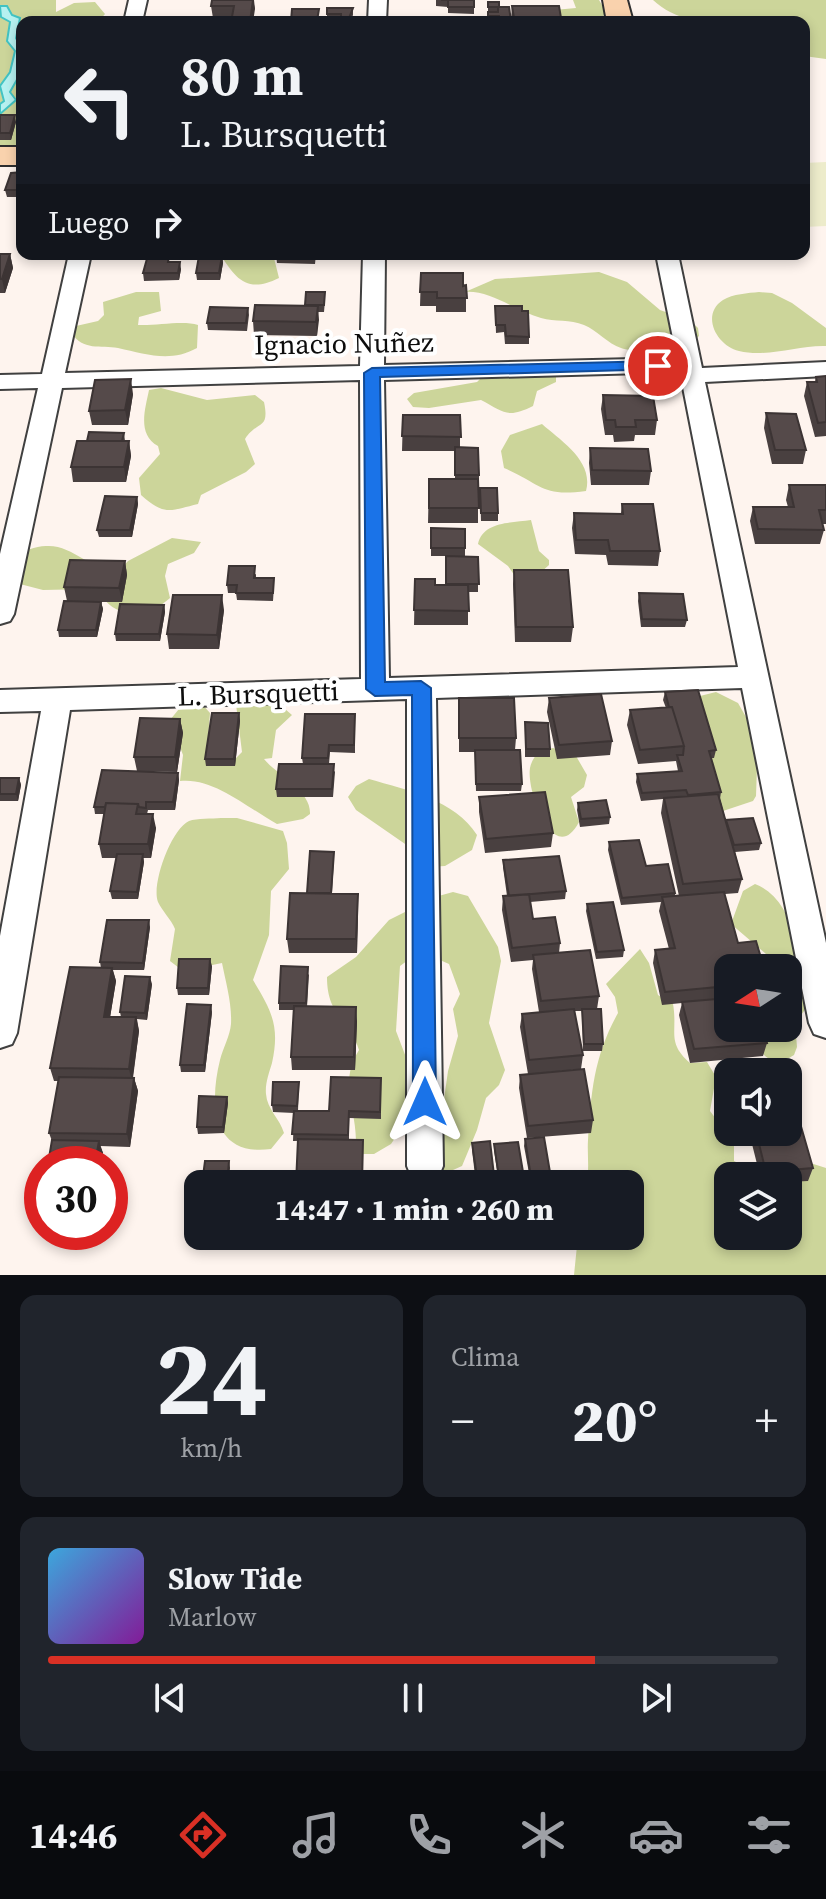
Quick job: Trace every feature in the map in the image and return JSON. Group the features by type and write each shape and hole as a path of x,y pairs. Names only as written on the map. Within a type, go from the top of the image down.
{"street":[{"path":"0,614 79,260"},
{"path":"374,260 375,689"},
{"path":"668,260 826,1023"},
{"name":"Ignacio Nuñez","path":"0,382 372,373 826,369"},
{"name":"L. Bursquetti","path":"0,701 756,677"},
{"path":"421,688 425,1166"},
{"path":"0,1033 57,700"}],"green space":[{"path":"0,0 56,0 56,12 74,3 95,2 105,14 103,16 16,16 16,147 0,146"},
{"path":"573,0 599,0 605,10 604,16 554,16 554,10 576,8"},
{"path":"653,0 826,0 826,59 810,57 810,16 680,16"},
{"path":"826,162 826,226 810,227 810,163"},
{"path":"224,260 274,260 279,278 259,285 250,284 231,271"},
{"path":"599,272 627,282 660,310 691,321 698,328 699,336 673,348 629,350 616,346 584,325 541,318 484,294 465,292 495,279"},
{"path":"136,292 159,292 161,311 139,317 138,325 198,325 197,348 187,353 158,356 86,345 76,339 72,333 76,326 98,321 104,315 103,302"},
{"path":"772,293 792,303 826,328 826,346 750,353 724,343 712,321 716,306 731,296"},
{"path":"556,375 556,382 537,391 533,406 511,413 481,400 429,408 413,407 407,399 414,393 477,382 483,376"},
{"path":"161,388 207,400 255,395 264,402 265,411 264,421 245,439 255,464 246,472 201,495 198,504 174,510 162,509 141,495 139,478 160,454 158,446 147,435 144,421 149,390"},
{"path":"542,424 581,461 587,480 586,491 551,491 504,468 501,451 510,435"},
{"path":"531,520 539,551 549,560 549,565 530,582 517,579 508,566 478,544 481,536 492,527"},
{"path":"172,538 201,542 194,553 168,564 165,576 170,598 144,612 123,612 91,589 43,590 16,583 14,554 34,548 65,549 100,567 119,571 128,561"},
{"path":"716,692 738,703 758,738 756,796 753,801 723,811 715,808 696,697"},
{"path":"271,697 292,715 276,730 272,758 264,759 300,791 309,805 310,814 303,819 277,824 218,789 193,781 180,781 183,755 170,720 183,704 201,703 210,713 208,739 233,761 242,752 236,704"},
{"path":"553,748 576,756 587,775 584,787 571,797 579,822 570,834 560,837 551,832 537,808 530,779 533,759 539,751"},
{"path":"369,779 429,798 456,813 477,835 472,850 445,866 428,867 408,846 356,810 348,797 356,786"},
{"path":"237,818 283,831 287,843 289,869 271,891 269,935 253,980 275,1029 266,1094 284,1133 271,1149 237,1145 226,1136 219,1124 215,1094 217,1077 231,1024 222,963 183,971 170,961 175,929 158,902 157,883 164,858 182,826 192,820"},
{"path":"755,884 769,892 780,904 799,954 766,954 731,924 743,891"},
{"path":"453,892 468,896 498,947 501,961 489,1023 505,1070 499,1085 486,1098 462,1166 453,1170 442,1170 436,1156 448,1071 458,1036 453,1009 460,994 449,964 433,957 415,955 400,966 396,1031 407,1060 411,1092 401,1129 391,1144 374,1154 355,1154 355,1126 349,1088 352,1063 359,1050 350,1030 334,1009 327,977 356,957 389,920 435,897"},
{"path":"640,949 649,963 658,995 673,1004 674,1036 678,1049 690,1063 707,1062 714,1074 710,1111 714,1116 714,1146 734,1146 736,1162 714,1162 714,1250 802,1250 804,1161 826,1168 826,1275 574,1275 577,1250 644,1250 644,1170 588,1170 592,1090 604,1044 618,1013 615,997 606,984"},
{"path":"802,967 810,1003 802,1014"},
{"path":"756,1042 797,1042 794,1055 789,1058 769,1058"}],"water":[{"path":"0,6 7,6 16,16 16,81 10,92 16,100 0,114 0,104 4,101 0,86 10,72 15,51 7,41 10,22 1,17"}],"building":[{"path":"212,0 253,0 251,16 232,16 234,6 211,6"},
{"path":"448,0 474,0 474,7 448,7"},
{"path":"488,2 499,2 499,7 488,7"},
{"path":"512,6 559,6 561,16 514,16"},
{"path":"498,7 509,7 510,16 488,16 488,12 498,12"},
{"path":"327,8 353,8 350,16 327,14"},
{"path":"292,9 319,9 318,16 291,16"},
{"path":"0,115 15,115 10,133 0,133"},
{"path":"11,173 16,173 16,190 5,190"},
{"path":"0,254 10,254 2,279 0,279"},
{"path":"147,260 180,262 178,273 143,273"},
{"path":"198,260 221,260 219,273 196,273"},
{"path":"421,273 463,273 467,298 437,298 437,292 420,292"},
{"path":"306,292 325,292 324,305 305,305"},
{"path":"255,305 318,306 316,322 253,321"},
{"path":"495,306 522,306 522,311 528,311 529,337 506,336 505,325 496,325"},
{"path":"210,307 248,308 246,323 207,323"},
{"path":"826,376 826,422 818,423 807,382 817,382 816,377"},
{"path":"131,379 125,410 89,411 95,380"},
{"path":"603,395 653,396 657,420 635,420 636,427 616,427 615,420 606,420"},
{"path":"766,413 796,414 806,450 775,450"},
{"path":"403,415 460,415 461,437 402,436"},
{"path":"89,432 124,433 122,441 87,441"},
{"path":"77,441 129,441 124,467 71,467"},
{"path":"455,447 478,448 479,475 455,475"},
{"path":"590,448 648,449 651,471 592,470"},
{"path":"429,479 478,479 479,508 429,508"},
{"path":"789,485 826,485 826,510 819,510 824,530 758,529 753,507 794,507"},
{"path":"480,488 497,488 498,513 481,513"},
{"path":"105,496 137,497 130,530 97,530"},
{"path":"622,504 653,504 660,551 610,551 608,540 576,540 574,513 623,514"},
{"path":"431,528 465,529 465,548 431,548"},
{"path":"446,556 478,557 479,584 446,584"},
{"path":"70,560 125,561 119,588 64,587"},
{"path":"229,566 255,566 254,578 274,578 273,593 236,593 237,585 227,585"},
{"path":"514,570 568,570 573,627 516,627"},
{"path":"415,579 435,579 435,585 468,585 469,611 414,610"},
{"path":"639,593 683,594 687,620 642,619"},
{"path":"173,595 222,595 217,635 167,634"},
{"path":"64,601 101,602 96,630 58,630"},
{"path":"120,604 164,605 159,634 115,634"},
{"path":"698,690 716,750 709,751 721,792 688,795 686,790 642,793 637,774 682,771 677,755 683,755 684,746 665,692"},
{"path":"601,694 612,741 559,745 549,698"},
{"path":"459,698 514,698 516,738 459,738"},
{"path":"672,707 684,746 640,750 630,710"},
{"path":"212,713 239,713 234,759 205,759"},
{"path":"305,714 355,714 354,745 329,745 328,758 302,758"},
{"path":"140,718 180,719 175,757 134,757"},
{"path":"525,722 548,723 550,749 526,749"},
{"path":"475,750 520,750 522,784 476,784"},
{"path":"279,764 334,764 332,789 276,789"},
{"path":"102,770 178,773 173,802 146,802 146,808 138,804 106,803 105,807 94,807"},
{"path":"0,778 19,778 16,794 0,794"},
{"path":"545,792 553,833 486,839 479,797"},
{"path":"718,794 742,879 683,884 664,798"},
{"path":"606,800 610,817 581,819 578,803"},
{"path":"106,803 138,804 136,814 153,814 148,844 99,844"},
{"path":"753,818 761,843 734,845 726,820"},
{"path":"639,840 646,866 668,864 675,893 622,898 609,842"},
{"path":"310,851 334,852 331,893 307,893"},
{"path":"117,854 143,854 137,892 110,891"},
{"path":"559,856 566,891 509,896 503,860"},
{"path":"724,892 738,943 756,941 760,954 714,954 714,987 665,992 655,950 675,948 662,897"},
{"path":"290,893 358,894 356,939 287,939"},
{"path":"529,894 533,919 555,917 560,943 512,948 503,896"},
{"path":"613,902 624,950 597,952 587,904"},
{"path":"107,920 149,920 143,963 100,962"},
{"path":"590,950 599,996 541,1001 533,955"},
{"path":"179,959 210,959 208,988 177,988"},
{"path":"281,966 308,967 306,1003 279,1003"},
{"path":"70,967 112,968 104,1017 136,1017 129,1069 50,1068"},
{"path":"125,976 150,977 145,1013 120,1012"},
{"path":"714,999 714,1042 767,1043 694,1049 682,1002"},
{"path":"187,1004 211,1005 204,1065 180,1065"},
{"path":"294,1006 356,1007 354,1057 291,1057"},
{"path":"574,1009 583,1055 529,1060 522,1014"},
{"path":"582,1009 601,1009 603,1044 584,1044"},
{"path":"584,1069 593,1120 528,1126 520,1075"},
{"path":"59,1077 134,1078 127,1134 49,1133"},
{"path":"331,1077 381,1078 380,1112 349,1111 348,1135 292,1134 294,1111 329,1111"},
{"path":"273,1082 299,1082 297,1106 272,1105"},
{"path":"199,1096 227,1097 223,1127 197,1127"},
{"path":"802,1130 813,1168 802,1169 802,1162 764,1162 760,1146 802,1146"},
{"path":"544,1137 550,1170 530,1170 525,1139"},
{"path":"298,1139 363,1140 362,1170 297,1170"},
{"path":"52,1140 99,1141 98,1146 51,1146"},
{"path":"490,1141 493,1170 476,1170 472,1143"},
{"path":"518,1142 523,1170 498,1170 494,1144"},
{"path":"205,1161 229,1161 228,1170 204,1170"}],"route":[{"path":"425,1102 421,688 375,689 372,373 658,366"}]}
